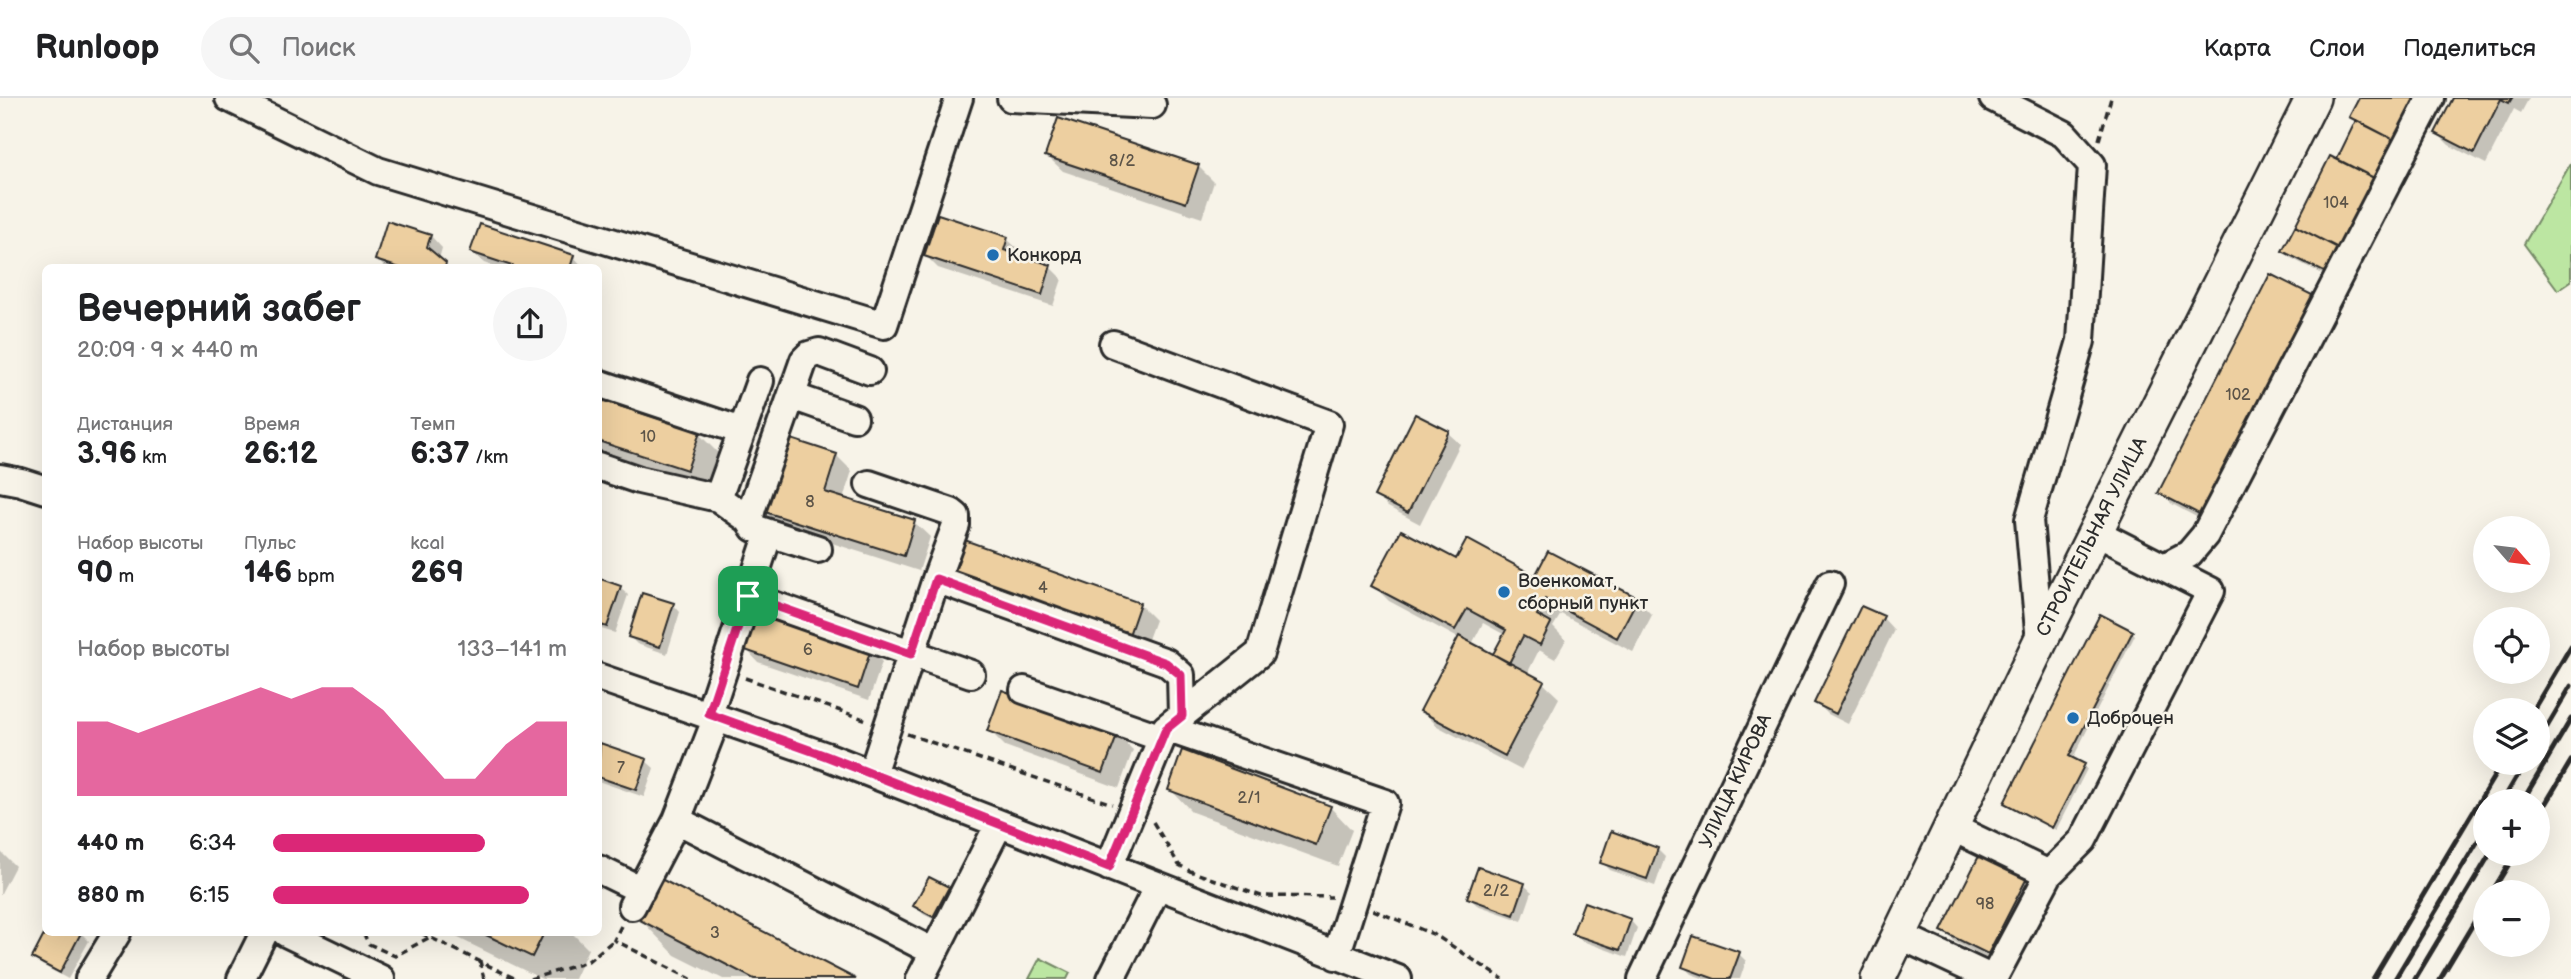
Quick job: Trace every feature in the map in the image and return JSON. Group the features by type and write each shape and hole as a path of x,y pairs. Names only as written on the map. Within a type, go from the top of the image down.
{"main road":[{"name":"СТРОИТЕЛЬНАЯ УЛИЦА","path":"1878,979 2040,642 2313,98"}],"street":[{"path":"229,98 379,171 884,325 959,98"},
{"path":"1011,98 1152,105"},
{"path":"1993,98 2064,134 2092,165 2081,341 2029,520 2040,642"},
{"path":"2164,567 2189,554 2205,535 2431,98"},
{"path":"1112,344 1329,424 1260,653 1170,728"},
{"path":"602,872 637,898 677,820 713,715 748,596 759,527 752,508 804,360 819,352 870,371"},
{"path":"718,498 760,381"},
{"path":"602,384 742,431"},
{"path":"792,396 854,418"},
{"path":"602,467 639,480 718,498 759,527 818,549"},
{"path":"0,478 42,489"},
{"path":"869,484 951,512 956,516 957,525 936,579 872,774"},
{"path":"1899,935 1993,979 2049,874 2083,840 2211,591 2095,532"},
{"path":"936,579 1166,663 1181,675 1170,728 1109,867"},
{"name":"УЛИЦА КИРОВА","path":"1642,979 1829,584"},
{"path":"748,596 971,674"},
{"path":"602,678 713,715 872,774 1336,956 1359,973 1398,979"},
{"path":"1024,690 1170,728 1385,803 1336,956"},
{"path":"677,820 934,952"},
{"path":"920,979 999,824"},
{"path":"1951,827 2049,874"},
{"path":"1111,979 1158,886"},
{"path":"89,979 115,936"},
{"path":"241,979 262,936"},
{"path":"292,936 381,979"}],"path":[{"path":"2092,165 2111,98"},
{"path":"530,979 587,962 614,940 637,898"},
{"path":"365,936 369,944 395,956 430,937 516,979"},
{"path":"614,940 691,979"},
{"path":"480,961 484,979"}],"green space":[{"path":"2571,163 2571,281 2558,290 2524,244"},
{"path":"1040,958 1070,973 1067,979 1029,979"}],"building":[{"path":"2359,98 2421,98 2398,142 2349,117"},
{"path":"2453,98 2512,98 2509,103 2501,99 2474,153 2435,133"},
{"path":"1058,118 1199,165 1186,203 1045,156"},
{"path":"2356,120 2398,142 2378,180 2337,159"},
{"path":"2330,156 2378,180 2342,250 2295,226"},
{"path":"938,214 1008,237 1004,250 1051,265 1042,295 924,256"},
{"path":"387,221 431,235 427,247 446,263 388,264 375,260"},
{"path":"480,224 574,255 571,264 506,264 470,252"},
{"path":"2295,226 2342,250 2330,275 2282,251"},
{"path":"2270,274 2318,298 2205,517 2158,493"},
{"path":"602,400 700,432 687,470 602,442"},
{"path":"1415,414 1449,431 1408,513 1374,496"},
{"path":"785,437 837,454 825,492 915,520 904,556 762,511"},
{"name":"Военкомат, сборный пункт","path":"1401,530 1456,559 1467,539 1535,576 1548,551 1638,598 1617,638 1545,599 1537,615 1551,623 1540,645 1523,636 1509,663 1493,654 1506,630 1467,609 1455,630 1371,586"},
{"path":"959,538 1140,603 1128,638 946,573"},
{"path":"602,579 621,586 607,627 602,625"},
{"path":"642,593 674,603 660,647 628,637"},
{"path":"1861,606 1884,616 1836,714 1814,703"},
{"path":"759,610 871,649 858,689 745,650"},
{"path":"2100,614 2133,631 2069,756 2085,764 2052,828 2004,803"},
{"path":"1459,636 1544,681 1505,756 1420,711"},
{"path":"1002,690 1118,733 1103,773 987,731"},
{"path":"602,744 647,759 636,790 602,778"},
{"path":"1182,750 1331,806 1316,845 1168,790"},
{"path":"1611,831 1658,848 1647,879 1600,863"},
{"path":"1981,852 2028,876 1988,954 1941,931"},
{"path":"1478,867 1525,883 1514,915 1467,898"},
{"path":"929,877 949,887 933,917 913,906"},
{"path":"659,878 856,979 754,979 638,919"},
{"path":"1584,902 1631,919 1620,950 1572,934"},
{"path":"43,936 79,936 60,973 32,958"},
{"path":"488,936 542,936 532,957"},
{"path":"1693,936 1740,952 1730,979 1715,979 1682,967"}],"railway":[{"path":"2540,698 2571,646"},
{"path":"2550,722 2571,686"},
{"path":"2530,789 2571,719"},
{"path":"2550,796 2571,761"},
{"path":"2373,979 2495,775"},
{"path":"2510,789 2518,775"},
{"path":"2395,979 2473,849"},
{"path":"2415,979 2483,866"},
{"path":"2499,880 2508,866"},
{"path":"2440,979 2473,924"}],"place":[{"name":"Конкорд","path":"993,255"},
{"name":"Военкомат, сборный пункт","path":"1504,592"},
{"name":"Доброцен","path":"2073,718"}],"route":[{"path":"936,579 1166,663 1181,675 1182,716 1166,729 1109,867 826,756 709,714 748,596 911,654 936,579"}]}
